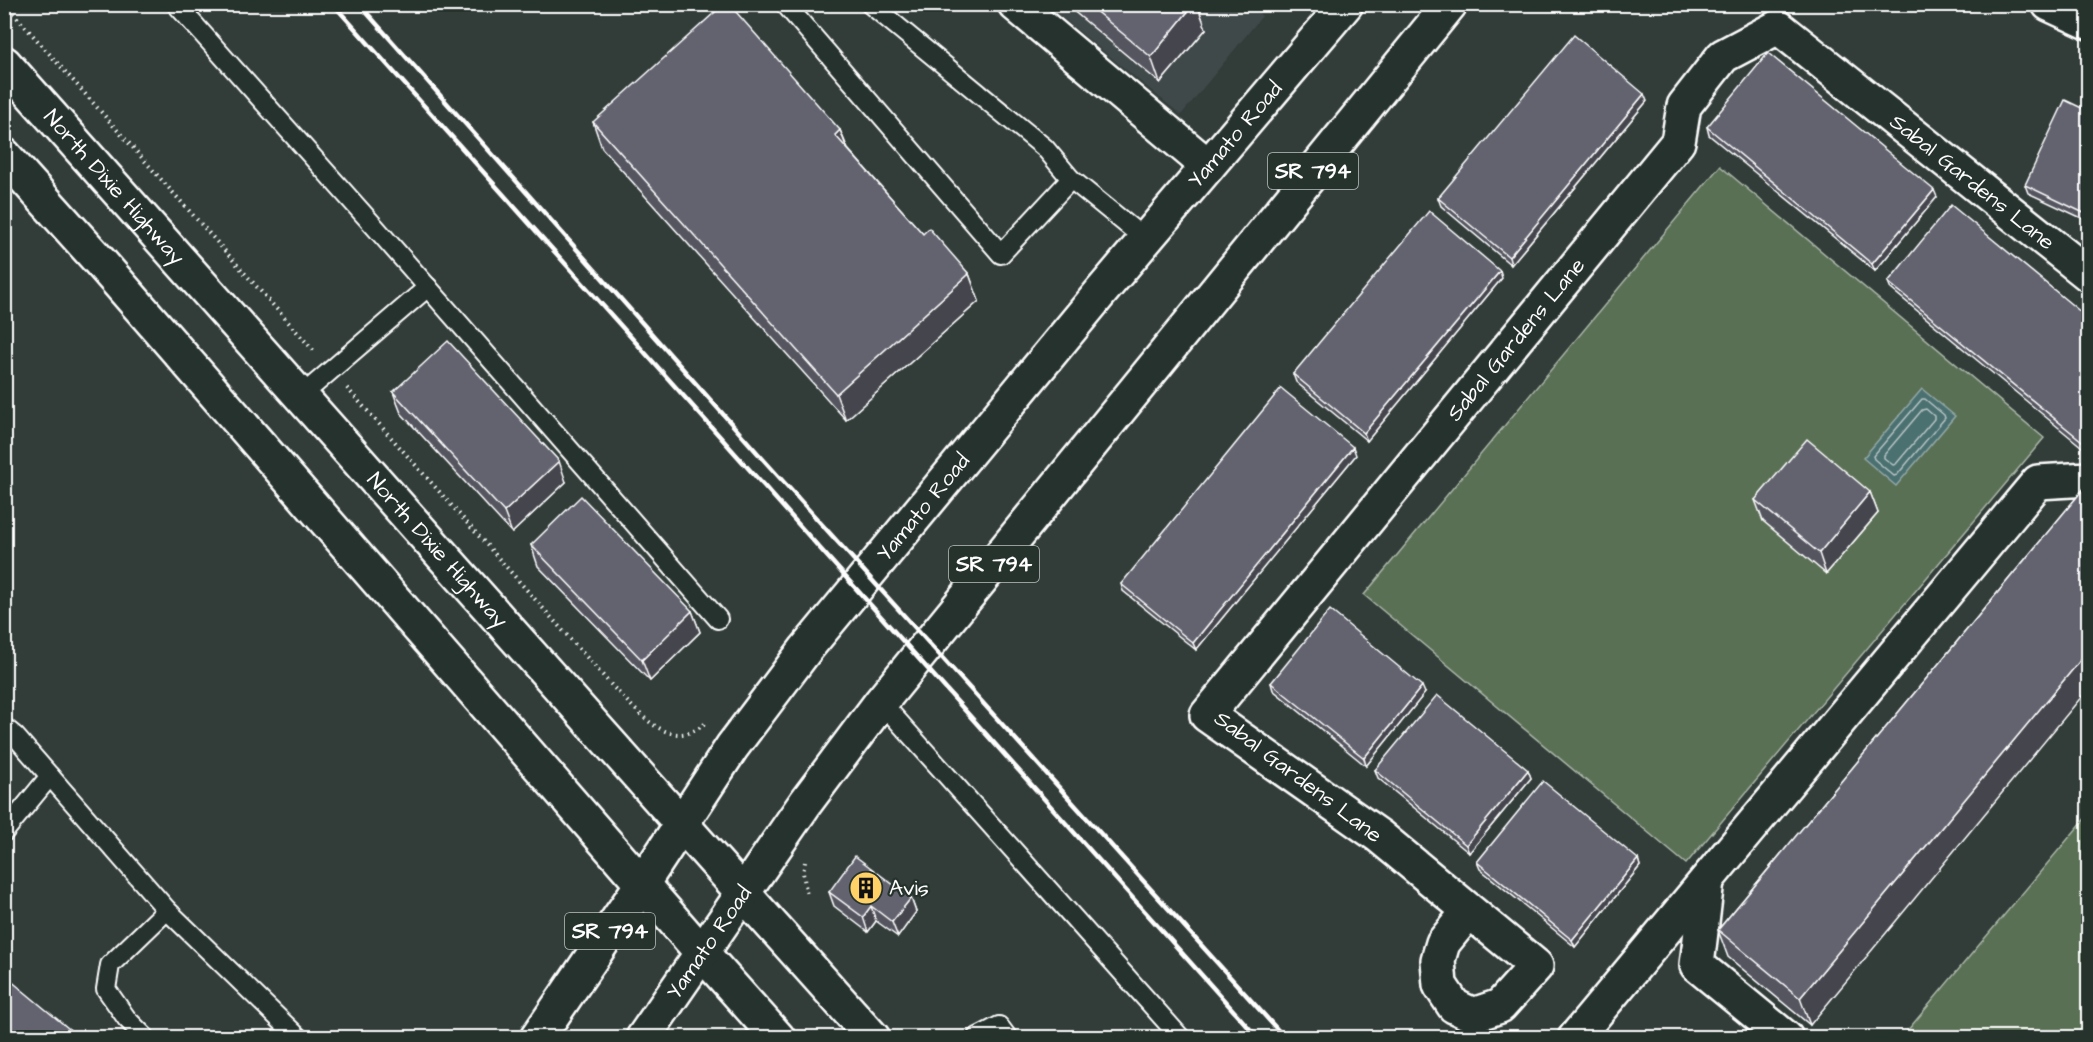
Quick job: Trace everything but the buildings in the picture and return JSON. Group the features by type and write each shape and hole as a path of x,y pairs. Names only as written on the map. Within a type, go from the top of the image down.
{"main road":[{"path":"1015,4 1208,166"},
{"name":"Yamato Road","path":"537,1038 732,747 806,648 1346,4"},
{"name":"Yamato Road","path":"643,1038 806,802 881,702 1450,4"},
{"path":"2049,4 2088,22"},
{"name":"Sabal Gardens Lane","path":"1469,910 1379,836 1207,715 1678,142 1684,106 1723,56 1778,27 2088,274"},
{"name":"North Dixie Highway","path":"4,63 873,1038"},
{"path":"4,155 102,264 778,1038"},
{"path":"1575,1038 2038,482 2088,479"},
{"path":"1707,880 1697,965 1786,1038"}],"lane":[{"path":"176,4 428,287 718,619"},
{"path":"785,4 1001,254 1071,179"},
{"path":"870,4 1045,148 1071,179 1146,240"},
{"path":"301,396 428,287"},
{"path":"881,702 1181,1038"},
{"path":"4,727 15,736 167,910 299,1038"},
{"path":"4,832 50,776"},
{"path":"146,1038 106,990 110,965 167,910"},
{"path":"976,1038 999,1026 1008,1038"}],"path":[{"path":"654,727 664,731 687,733 698,730 708,721"},
{"path":"807,896 803,873 810,856"}],"shaded area":[{"path":"1047,5 1249,5 1262,16 1181,115"}],"green space":[{"path":"1720,166 2044,438 1686,864 1364,595"},
{"path":"2088,815 2088,1037 1902,1037"}],"water":[{"path":"1922,389 1955,416 1896,486 1863,458"}],"railway":[{"path":"333,4 1258,1038"},
{"path":"359,4 762,458 1285,1038"}],"place":[{"name":"Avis","path":"866,888"}]}
